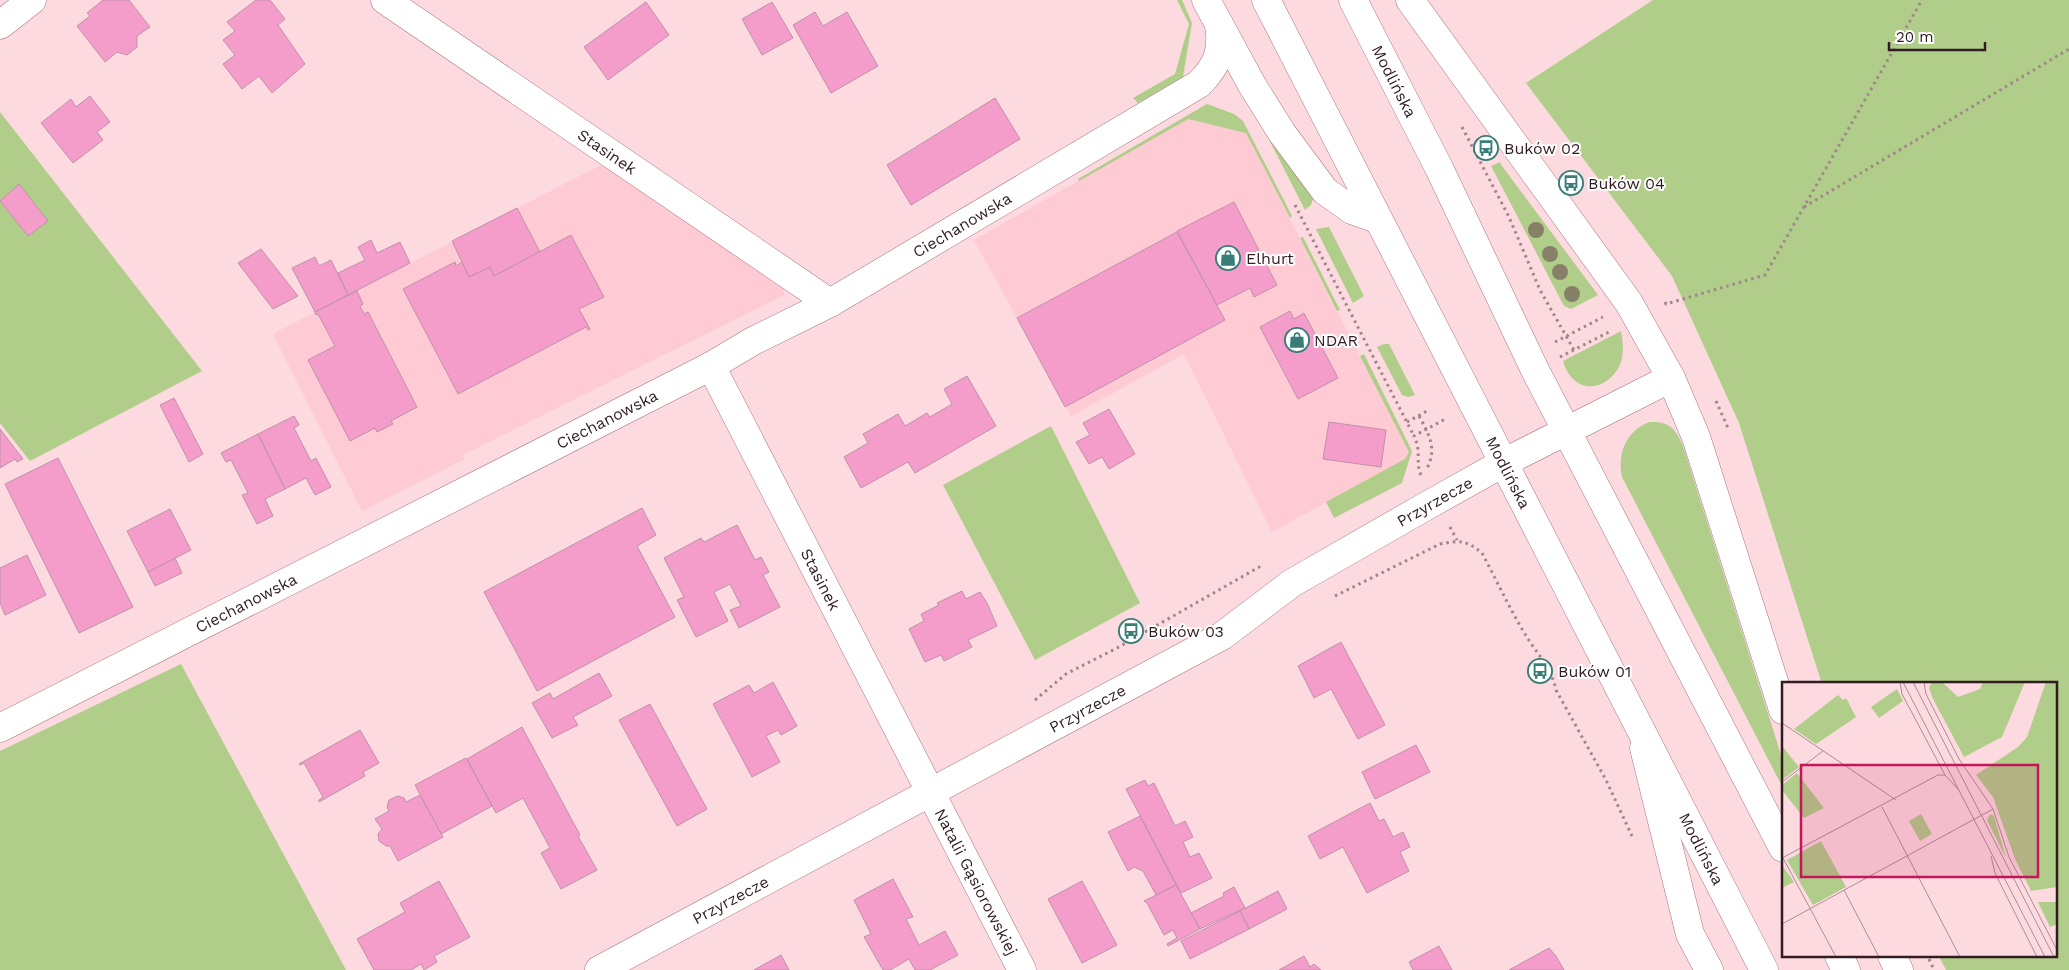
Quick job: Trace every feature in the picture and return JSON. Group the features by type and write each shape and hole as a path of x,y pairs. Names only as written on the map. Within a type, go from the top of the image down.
{"street":[{"path":"0,25 32,0"},
{"name":"Stasinek","path":"385,0 830,303"},
{"path":"1206,0 1252,86 1282,133 1325,191 1352,210 1377,218"},
{"name":"Modlińska","path":"1266,0 1764,970"},
{"name":"Modlińska","path":"1353,0 1440,168 1535,370 1782,846"},
{"path":"1410,0 1629,303 1671,378 1696,437 1782,707"},
{"name":"Ciechanowska","path":"0,728 830,303 1199,84 1211,72 1218,59 1221,38 1219,24"},
{"name":"Ciechanowska","path":"1199,84 1225,80 1252,86"},
{"name":"Stasinek","path":"710,366 930,793"},
{"path":"1567,432 1671,378"},
{"name":"Przyrzecze","path":"599,970 1222,636 1292,583 1503,464 1567,432"},
{"name":"Modlińska","path":"1639,727 1690,934 1708,970"},
{"name":"Natalii Gąsiorowskiej","path":"930,793 1022,970"},
{"path":"1840,958 1846,970"},
{"path":"1893,958 1900,970"}],"path":[{"path":"1666,304 1766,275 1922,0"},
{"path":"1804,207 2069,49"},
{"path":"1460,123 1509,218 1540,290 1574,350"},
{"path":"1292,199 1414,436 1420,451 1419,467 1424,481"},
{"path":"1551,345 1604,316"},
{"path":"1557,359 1614,330"},
{"path":"1406,422 1427,411"},
{"path":"1417,480 1430,464 1433,444 1419,416"},
{"path":"1414,436 1434,425"},
{"path":"1455,536 1457,540"},
{"path":"1437,538 1440,544"},
{"path":"1327,600 1440,544 1457,540 1470,544 1482,554 1530,643 1544,659 1554,680 1556,690 1606,780 1636,844"},
{"path":"1028,705 1066,674 1117,648 1268,562"},
{"path":"1928,958 1934,970"}],"shaded area":[{"path":"1187,119 1246,133 1409,452 1406,459 1272,532 1184,354 1071,416 974,240"},
{"path":"603,164 783,286 784,295 463,455 464,459 362,511 273,334"}],"green space":[{"path":"1177,0 1182,0 1192,23 1183,77 1138,103 1133,98 1175,74 1189,24"},
{"path":"1653,0 2069,0 2069,970 1946,970 1940,958 2056,958 2056,682 1821,682 1739,423 1672,276 1526,83"},
{"path":"1207,104 1234,114 1243,121 1292,216 1290,218 1246,133 1188,119 1079,181 1078,179"},
{"path":"0,112 202,371 30,461 0,423"},
{"path":"1258,118 1313,199 1311,205 1305,210"},
{"path":"1500,162 1598,295 1571,309 1564,306 1491,166"},
{"path":"1329,227 1364,296 1353,303 1316,229"},
{"path":"1303,237 1340,310 1337,311 1300,238"},
{"path":"1621,331 1623,347 1621,362 1618,369 1607,381 1593,386 1586,386 1572,378 1563,361"},
{"path":"1389,344 1415,395 1408,397 1402,395 1377,347"},
{"path":"1364,354 1412,451 1402,483 1334,518 1326,502 1405,459 1409,452 1360,356"},
{"path":"1650,422 1667,425 1678,435 1683,446 1782,758 1782,786 1622,477 1621,460 1625,444 1629,437"},
{"path":"1051,426 1140,603 1035,660 943,485"},
{"path":"181,664 346,970 0,970 0,751"}],"building":[{"path":"103,0 129,0 150,27 137,36 137,47 127,55 117,52 105,62 77,26 90,16 87,13"},
{"path":"256,0 270,0 285,19 278,25 305,64 272,93 259,76 242,89 223,64 235,55 223,40 235,31 227,22"},
{"path":"646,2 669,35 608,80 584,47"},
{"path":"772,2 793,38 762,55 742,19"},
{"path":"815,12 823,26 847,12 878,66 831,93 793,25"},
{"path":"90,96 110,122 97,132 103,140 73,163 41,123 71,99 76,107"},
{"path":"995,98 1020,139 911,205 887,165"},
{"path":"19,184 48,221 28,236 0,201"},
{"name":"Elhurt","path":"1234,202 1277,285 1254,297 1250,288 1217,305 1177,231"},
{"path":"517,208 540,252 494,276 490,267 469,277 452,241"},
{"path":"1177,232 1225,320 1065,407 1017,318"},
{"path":"571,235 604,297 579,309 590,329 588,330 586,327 458,394 403,289 455,262 456,266 462,262 469,277 490,267 494,276"},
{"path":"371,240 377,253 400,242 410,263 348,295 338,273 365,260 358,247"},
{"path":"261,249 298,296 273,309 238,263"},
{"path":"315,257 319,266 331,260 348,295 315,312 292,268"},
{"path":"357,291 363,304 360,306 364,314 368,312 417,407 391,421 393,424 377,432 375,428 350,441 308,360 335,346 318,314 316,315 315,312"},
{"path":"1290,311 1294,319 1304,313 1338,378 1298,399 1260,327"},
{"path":"967,376 996,426 915,473 908,462 861,488 844,457 868,443 863,434 898,414 905,426 927,413 930,417 952,404 944,389"},
{"path":"174,398 203,454 189,462 160,405"},
{"path":"1109,409 1135,454 1109,469 1102,457 1089,464 1076,442 1090,435 1083,423"},
{"path":"294,416 299,425 294,428 311,461 316,458 331,487 315,495 306,478 285,489 258,434"},
{"path":"1329,422 1386,430 1381,467 1323,459"},
{"path":"0,429 23,459 17,462 15,459 0,468"},
{"path":"258,434 285,489 265,499 273,516 257,524 242,495 248,493 231,460 226,462 221,453"},
{"path":"58,458 133,607 79,633 5,484"},
{"path":"642,508 656,535 637,546 675,617 537,691 484,592"},
{"path":"170,509 191,550 148,572 127,531"},
{"path":"737,525 755,560 761,557 769,572 763,575 780,607 739,628 730,610 741,606 730,584 714,592 728,621 696,637 677,600 684,597 664,558 701,538 704,542"},
{"path":"27,555 46,595 5,615 0,603 0,568"},
{"path":"175,558 182,573 155,586 148,572"},
{"path":"962,591 966,599 980,592 997,626 968,640 972,647 944,661 941,655 925,662 909,629 924,621 921,614 939,605 937,603"},
{"path":"1341,642 1385,725 1358,739 1331,689 1314,698 1298,666"},
{"path":"599,673 612,696 573,717 578,725 552,738 532,703 550,693 553,699"},
{"path":"773,682 797,726 781,735 778,730 766,736 780,762 752,777 713,704 749,685 754,693"},
{"path":"650,704 707,809 677,826 619,720"},
{"path":"522,727 597,870 561,889 541,853 550,848 523,798 496,813 467,759"},
{"path":"360,730 379,763 363,772 365,776 319,802 323,797 304,763 299,764"},
{"path":"1416,745 1430,772 1375,799 1362,772"},
{"path":"466,758 492,806 441,834 415,785"},
{"path":"1145,780 1148,786 1154,783 1175,826 1185,821 1193,837 1183,842 1190,857 1199,853 1212,878 1181,893 1126,789"},
{"path":"420,795 443,837 398,861 390,846 386,846 379,841 378,834 382,829 375,819 389,811 387,807 389,800 398,796 404,798 406,802"},
{"path":"1370,803 1379,821 1384,819 1393,837 1403,832 1410,847 1400,852 1409,871 1367,893 1343,847 1320,859 1308,836"},
{"path":"1140,816 1176,885 1156,895 1143,871 1134,867 1128,871 1108,832"},
{"path":"893,879 913,917 906,919 919,945 945,931 958,955 930,970 915,970 909,959 890,970 883,970 864,937 871,934 854,900"},
{"path":"439,881 470,937 434,956 437,962 424,970 421,964 411,970 374,970 357,939 405,912 400,903"},
{"path":"1082,881 1117,945 1082,963 1048,899"},
{"path":"1176,885 1200,929 1168,946 1167,944 1177,938 1173,930 1164,935 1147,903 1144,901"},
{"path":"1234,887 1245,908 1200,929 1191,913 1224,896 1223,893"},
{"path":"1278,891 1287,909 1249,929 1240,911"},
{"path":"1240,911 1249,929 1190,959 1181,941"},
{"path":"1439,946 1452,970 1413,970 1409,962"},
{"path":"1549,948 1564,970 1509,970"},
{"path":"781,955 789,970 754,970"},
{"path":"1304,956 1310,967 1314,964 1321,970 1279,970"}],"place":[{"name":"Buków 02","path":"1486,148"},
{"name":"Buków 04","path":"1571,183"},
{"name":"Elhurt","path":"1228,258"},
{"name":"NDAR","path":"1297,340"},
{"name":"Buków 03","path":"1131,631"},
{"name":"Buków 01","path":"1540,671"}]}
